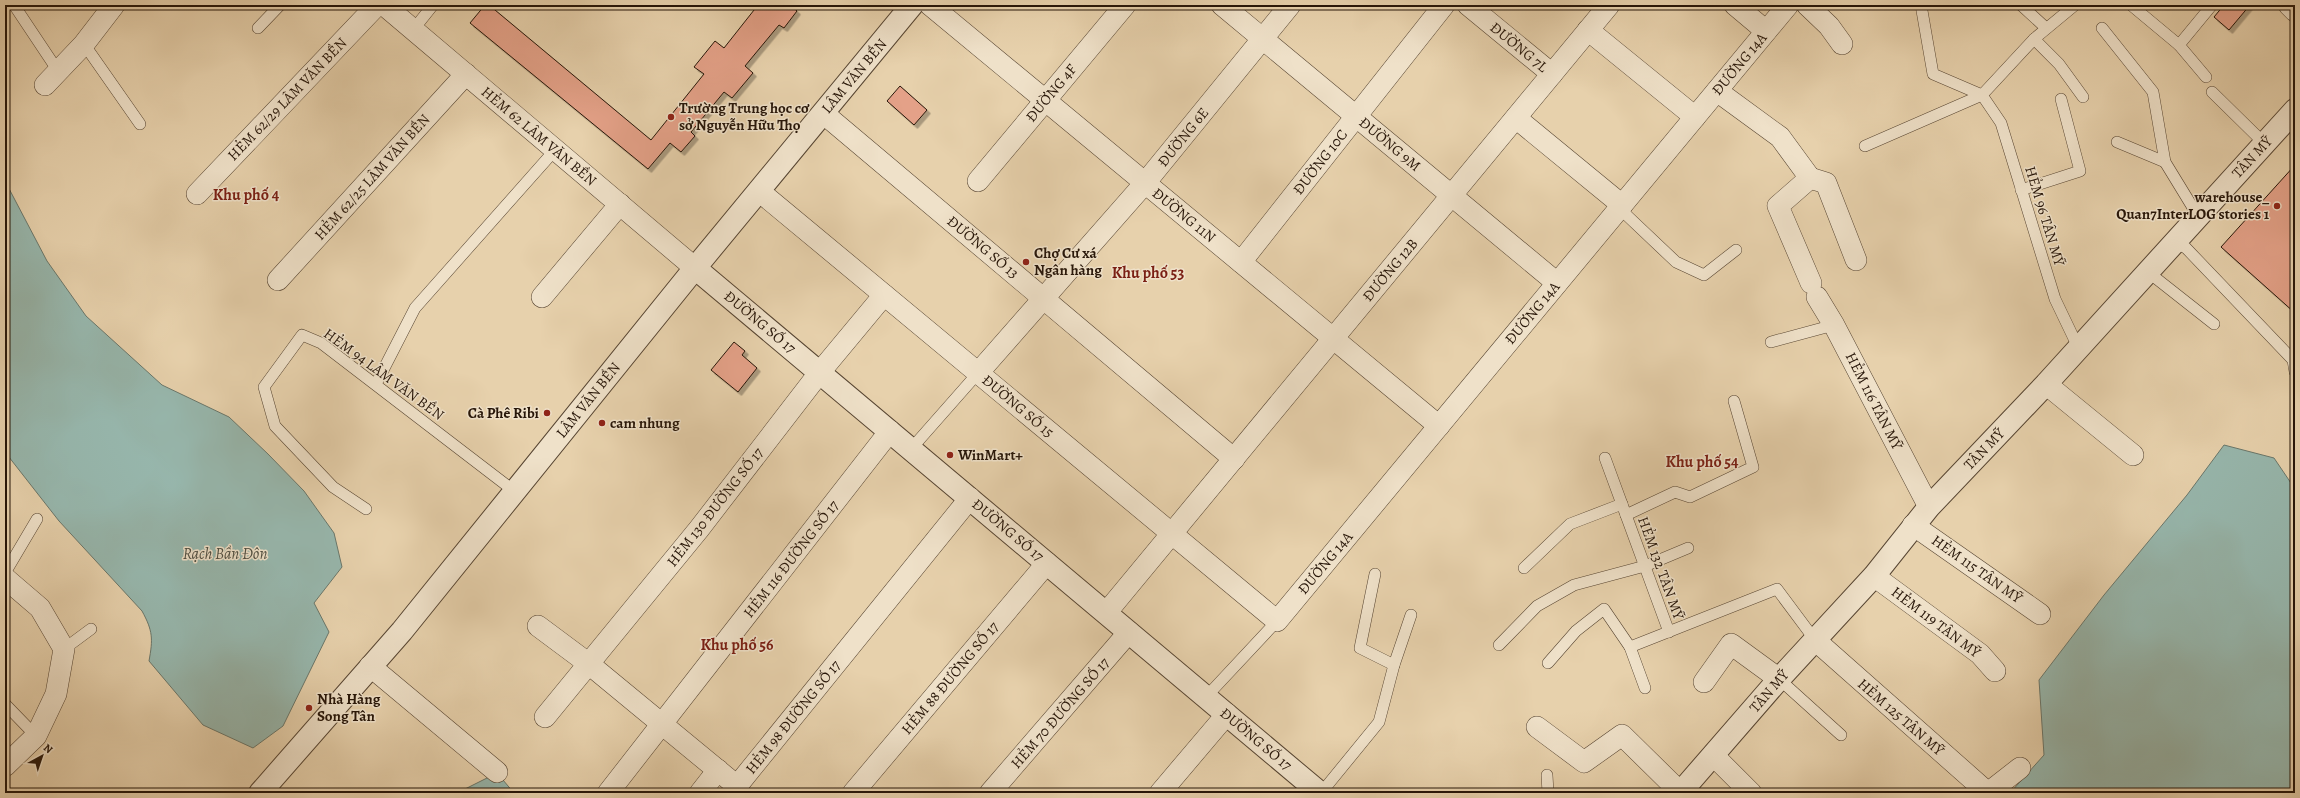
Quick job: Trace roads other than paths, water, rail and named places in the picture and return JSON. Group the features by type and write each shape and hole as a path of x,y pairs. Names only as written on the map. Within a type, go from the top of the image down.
{"street":[{"path":"52,78 84,44 114,5"},
{"name":"HẺM 62/29 LÂM VĂN BỀN","path":"197,194 376,5"},
{"name":"HẺM 62 LÂM VĂN BỀN","path":"384,5 695,268"},
{"name":"LÂM VĂN BỀN","path":"260,793 402,631 695,268 912,5"},
{"name":"ĐƯỜNG 11N","path":"930,5 1439,426"},
{"name":"ĐƯỜNG 4F","path":"978,180 1125,5"},
{"name":"ĐƯỜNG 9M","path":"1222,5 1558,283"},
{"name":"ĐƯỜNG 6E","path":"978,373 1146,183 1290,5"},
{"name":"ĐƯỜNG 10C","path":"1241,262 1444,5"},
{"name":"ĐƯỜNG 7L","path":"1468,5 1552,74"},
{"name":"ĐƯỜNG 12B","path":"1106,613 1609,5"},
{"path":"1735,5 1766,31"},
{"name":"ĐƯỜNG 14A","path":"1276,621 1788,5"},
{"path":"1807,5 1830,26 1842,44"},
{"path":"2289,5 2295,11"},
{"path":"1588,30 1695,117"},
{"name":"HẺM 62/25 LÂM VĂN BỀN","path":"278,280 466,74"},
{"path":"1717,91 1780,137 1810,178 1826,183 1856,260"},
{"name":"TÂN MỸ","path":"1680,793 1779,679 1874,576 1913,525 1929,507 2046,384 2078,347 2295,110"},
{"name":"ĐƯỜNG SỐ 13","path":"823,113 1234,459"},
{"path":"1516,118 1621,206"},
{"name":"HẺM 116 TÂN MỸ","path":"1810,178 1778,206 1814,290 1834,325 1929,507"},
{"name":"ĐƯỜNG SỐ 15","path":"759,191 1276,621"},
{"path":"542,297 620,204"},
{"name":"ĐƯỜNG SỐ 17","path":"695,268 1321,793"},
{"name":"HẺM 130 ĐƯỜNG SỐ 17","path":"545,716 699,529 820,372 884,295"},
{"path":"2046,384 2133,455"},
{"name":"HẺM 116 ĐƯỜNG SỐ 17","path":"662,724 890,431"},
{"name":"HẺM 98 ĐƯỜNG SỐ 17","path":"538,626 589,664 737,786 970,498"},
{"name":"HẺM 115 TÂN MỸ","path":"1913,525 2040,614"},
{"name":"HẺM 88 ĐƯỜNG SỐ 17","path":"853,793 1047,563"},
{"name":"HẺM 119 TÂN MỸ","path":"1874,576 1980,654 1996,671"},
{"path":"5,766 36,736 56,694 64,649 40,608 6,580"},
{"name":"HẺM 70 ĐƯỜNG SỐ 17","path":"990,793 1129,632"},
{"name":"HẺM 125 TÂN MỸ","path":"1815,640 1988,793"},
{"path":"1704,682 1730,644 1779,679"},
{"path":"370,666 497,772"},
{"path":"1160,793 1227,714"},
{"path":"608,793 662,724"},
{"path":"1537,727 1584,762 1622,735 1680,793"},
{"path":"1713,755 1751,793"},
{"path":"1988,793 2020,768"},
{"path":"700,793 718,770"}],"lane":[{"path":"14,5 52,78"},
{"path":"258,28 280,5"},
{"path":"413,30 433,5"},
{"path":"1921,5 1933,74 1982,95"},
{"path":"2021,5 2046,28"},
{"path":"1865,146 1982,95 2034,39 2075,5"},
{"path":"2131,5 2179,45 2206,78"},
{"path":"2179,45 2212,5"},
{"path":"2102,28 2153,92 2165,162 2198,216"},
{"path":"2034,39 2059,64 2083,97"},
{"path":"84,44 140,124"},
{"path":"2212,92 2265,144"},
{"name":"HẺM 96 TÂN MỸ","path":"1982,95 2001,123 2055,300 2078,347"},
{"path":"2021,190 2080,171 2061,99"},
{"path":"2117,142 2165,162"},
{"path":"376,384 415,308 555,150"},
{"path":"1621,206 1676,262 1704,275 1736,250"},
{"path":"2174,242 2186,248 2293,360 2295,372"},
{"path":"2148,272 2214,324"},
{"path":"1771,342 1834,325"},
{"name":"HẺM 94 LÂM VĂN BỀN","path":"366,509 333,487 275,426 264,387 302,336 321,343 514,491"},
{"path":"910,449 978,373"},
{"path":"1626,515 1676,492 1690,497 1753,467 1734,401"},
{"name":"HẺM 132 TÂN MỸ","path":"1605,458 1668,632 1777,589 1815,640"},
{"path":"1524,568 1570,524 1622,504"},
{"path":"6,580 37,519"},
{"path":"1499,645 1537,606 1574,585 1645,566 1688,548"},
{"path":"1375,574 1360,648 1394,665"},
{"path":"1548,663 1576,631 1604,609 1630,647 1645,688"},
{"path":"1321,793 1379,722 1394,665 1411,615"},
{"path":"1206,697 1276,621"},
{"path":"64,649 91,629"},
{"path":"1630,647 1668,632"},
{"path":"1779,679 1840,735"},
{"path":"5,704 36,736"},
{"path":"1547,774 1548,793"}],"water":[{"name":"Rạch Bần Đôn","path":"5,181 47,261 86,316 162,385 229,417 304,491 334,533 342,567 314,603 329,632 283,726 253,748 203,725 149,661 151,635 142,611 59,521 5,452"},
{"path":"2224,445 2274,458 2295,489 2295,793 2010,793 2044,755 2039,680 2104,595 2187,495"},
{"path":"497,773 514,793 457,793"}],"place":[{"name":"Trường Trung học cơ sở Nguyễn Hữu Thọ","path":"671,117"},
{"name":"warehouse_ Quan7InterLOG stories 1","path":"2277,206"},
{"name":"Chợ Cư xá Ngân hàng","path":"1026,262"},
{"name":"Cà Phê Ribi","path":"547,413"},
{"name":"cam nhung","path":"602,423"},
{"name":"WinMart+","path":"950,455"},
{"name":"Nhà Hàng Song Tân","path":"309,708"}],"district":[{"name":"Khu phố 4","path":"246,195"},
{"name":"Khu phố 53","path":"1148,273"},
{"name":"Khu phố 54","path":"1702,462"},
{"name":"Khu phố 56","path":"737,645"}]}
